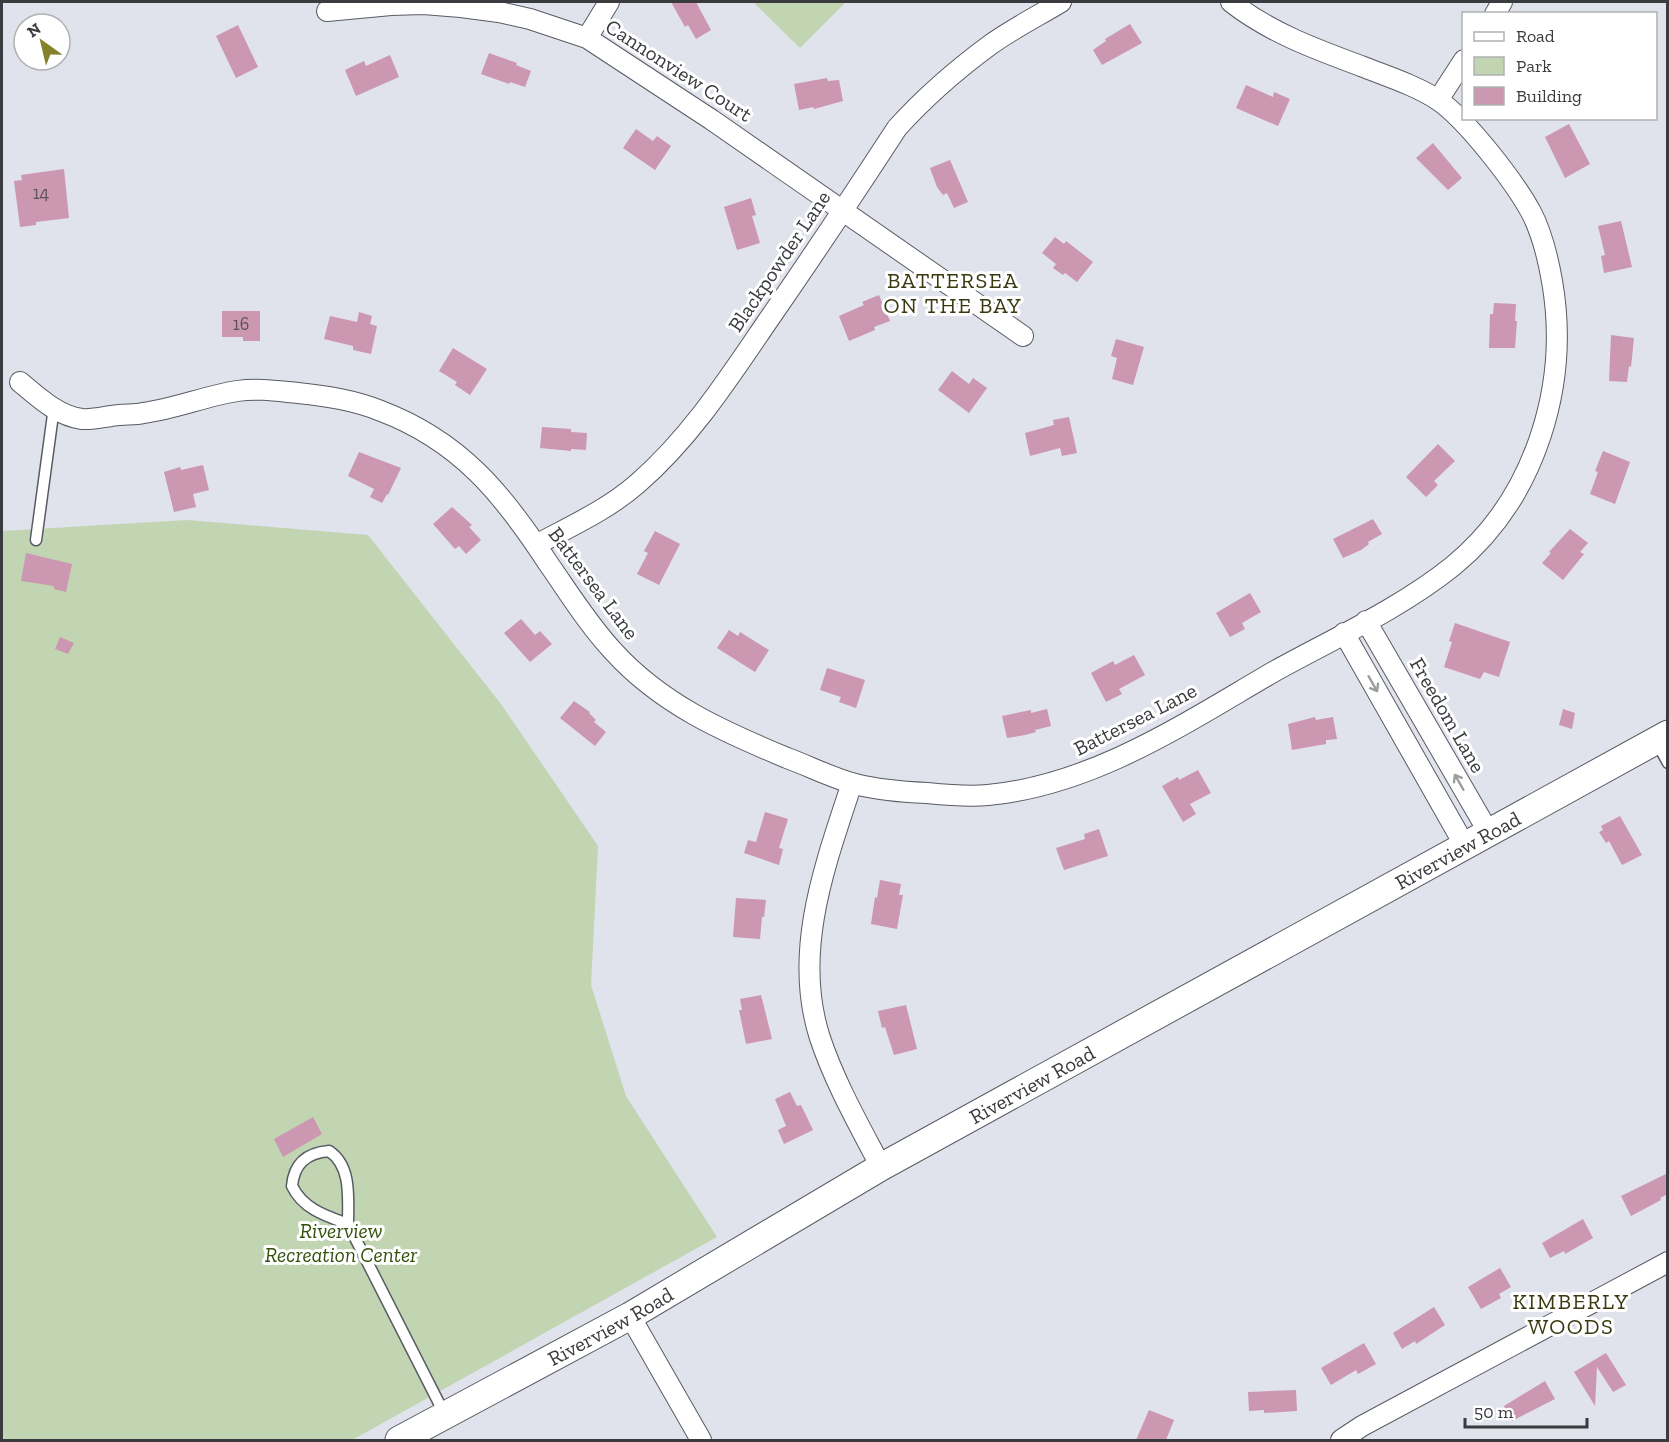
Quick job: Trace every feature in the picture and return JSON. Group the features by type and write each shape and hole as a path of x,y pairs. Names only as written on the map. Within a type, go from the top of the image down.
{"street":[{"path":"587,38 609,2"},
{"name":"Blackpowder Lane","path":"536,545 597,513 636,485 662,461 696,422 732,374 897,128 922,100 992,44 1061,2"},
{"name":"Battersea Lane","path":"21,382 47,404 82,419 147,413 234,392 270,389 320,395 385,412 439,440 463,458 484,478 507,506 614,653 655,689 681,708 723,731 852,783 901,791 972,796 1030,789 1073,777 1120,758 1148,743 1398,603 1451,567 1496,520 1511,499 1545,426 1551,402 1557,368 1558,325 1548,261 1532,213 1490,154 1456,115 1438,100 1391,77 1302,44 1250,16 1231,2"},
{"name":"Cannonview Court","path":"327,10 423,4 499,12 530,19 587,38 712,120 1023,336"},
{"path":"1438,100 1462,63"},
{"name":"Freedom Lane","path":"1366,621 1489,833"},
{"path":"1344,633 1465,846"},
{"name":"Riverview Road","path":"399,1440 630,1316 880,1167 1465,846 1664,746"},
{"path":"852,783 822,879 813,921 810,973 813,1005 823,1046 880,1167"},
{"path":"1341,1440 1362,1426 1668,1262"},
{"path":"630,1316 701,1440"}],"lane":[{"path":"36,540 54,407"},
{"path":"348,1224 318,1213 303,1201 292,1186 293,1172 306,1158 316,1152 329,1151 337,1157 343,1167 348,1195 348,1224 445,1416"}],"green space":[{"path":"753,2 846,2 800,48"},
{"name":"Riverview Recreation Center","path":"187,520 368,535 501,704 598,846 591,985 626,1096 717,1237 352,1440 2,1440 2,531"}],"building":[{"path":"671,2 696,2 711,30 696,39 688,25 685,27"},
{"path":"1130,24 1142,43 1102,65 1093,50 1106,41 1105,39"},
{"path":"238,25 258,67 236,78 216,36"},
{"path":"489,53 517,63 516,65 531,71 525,87 481,74"},
{"path":"390,55 399,77 356,96 345,70 364,61 366,66"},
{"path":"827,78 828,81 839,80 843,101 814,109 813,107 799,110 794,84"},
{"path":"1246,85 1273,97 1274,92 1290,99 1278,126 1236,108"},
{"path":"1569,124 1590,164 1565,178 1545,137"},
{"path":"636,129 653,141 657,136 671,146 655,170 623,148"},
{"path":"1433,143 1462,178 1448,190 1416,158"},
{"path":"950,160 968,202 954,208 947,193 943,195 937,187 930,168"},
{"path":"64,169 69,218 36,222 36,225 20,227 14,181 22,180 21,175"},
{"path":"751,198 756,215 752,216 760,243 737,250 724,207"},
{"path":"1621,221 1632,267 1604,273 1601,256 1605,255 1598,226"},
{"path":"1055,237 1064,244 1066,241 1093,262 1077,282 1053,268 1056,264 1042,253"},
{"path":"879,295 890,321 849,341 839,316 864,305 862,302"},
{"path":"1494,303 1516,304 1515,348 1489,348 1490,314 1493,314"},
{"path":"222,311 260,311 260,341 243,341 243,337 222,337"},
{"path":"359,312 372,316 370,324 377,326 371,354 353,350 353,346 324,339 330,316 357,322"},
{"path":"1611,335 1634,338 1627,382 1609,381"},
{"path":"1116,339 1144,347 1133,385 1112,379 1117,358 1111,356"},
{"path":"453,348 487,369 470,395 455,385 457,382 439,371"},
{"path":"952,371 969,384 973,378 987,388 969,413 938,390"},
{"path":"1069,417 1077,453 1062,456 1060,448 1030,456 1025,433 1054,425 1053,420"},
{"path":"542,427 571,429 571,432 587,433 586,450 540,448"},
{"path":"1438,444 1455,461 1434,481 1438,485 1426,497 1406,477"},
{"path":"1603,451 1630,462 1615,504 1590,494 1598,472 1595,471"},
{"path":"359,452 401,468 382,503 370,497 374,489 348,476"},
{"path":"203,465 209,490 193,494 196,507 174,512 164,472 180,467 181,470"},
{"path":"452,507 472,525 469,527 481,540 466,554 459,546 455,549 433,524"},
{"path":"1373,519 1382,534 1368,542 1369,544 1361,550 1343,558 1333,539"},
{"path":"1570,529 1588,543 1580,552 1584,554 1563,580 1542,563"},
{"path":"655,531 680,544 659,585 637,574 648,553 644,551"},
{"path":"26,553 72,564 66,592 54,589 54,586 21,581"},
{"path":"1250,593 1261,612 1242,623 1245,629 1230,637 1216,613"},
{"path":"521,619 535,635 540,631 552,644 530,662 504,633"},
{"path":"1455,623 1510,642 1499,677 1484,672 1480,679 1444,667"},
{"path":"729,630 738,636 740,632 769,650 755,672 717,648"},
{"path":"60,637 74,643 68,654 55,649"},
{"path":"1134,655 1145,675 1119,689 1122,694 1106,702 1091,673 1113,661 1115,665"},
{"path":"827,668 865,680 856,708 839,702 841,697 820,690"},
{"path":"574,701 590,712 596,720 594,722 606,732 595,746 560,718"},
{"path":"1047,709 1051,726 1025,735 1007,738 1002,716"},
{"path":"1563,709 1575,713 1572,729 1559,725"},
{"path":"1315,717 1316,720 1333,717 1337,739 1326,740 1326,744 1292,750 1288,724"},
{"path":"1198,770 1211,793 1190,804 1196,814 1183,822 1162,786"},
{"path":"765,812 788,819 779,848 783,849 779,865 744,853 748,840 756,842"},
{"path":"1620,816 1642,855 1622,865 1609,841 1606,843 1599,832 1603,830 1601,826"},
{"path":"1099,829 1108,856 1064,870 1056,848 1085,839 1084,834"},
{"path":"880,880 901,884 899,895 903,895 897,929 871,924"},
{"path":"736,898 766,900 760,939 733,937"},
{"path":"761,995 772,1039 746,1044 739,1010 742,1010 740,999"},
{"path":"906,1005 917,1049 894,1055 885,1027 882,1028 878,1011"},
{"path":"790,1092 797,1106 801,1105 813,1130 784,1144 778,1130 786,1126 775,1099"},
{"path":"313,1117 322,1134 283,1157 274,1139"},
{"path":"1668,1173 1668,1194 1631,1216 1621,1196"},
{"path":"1583,1219 1593,1238 1565,1254 1564,1251 1550,1258 1542,1243"},
{"path":"1500,1268 1511,1287 1499,1294 1501,1298 1481,1309 1468,1287"},
{"path":"1434,1307 1445,1325 1416,1344 1415,1341 1402,1349 1393,1333"},
{"path":"1364,1343 1376,1364 1358,1374 1356,1370 1331,1385 1321,1368"},
{"path":"1606,1353 1626,1385 1613,1392 1597,1367 1595,1406 1574,1372"},
{"path":"1545,1381 1555,1399 1512,1421 1504,1406"},
{"path":"1296,1390 1297,1411 1264,1413 1264,1410 1249,1411 1248,1392"},
{"path":"1149,1410 1174,1420 1166,1440 1136,1440"}],"district":[{"name":"BATTERSEA ON THE BAY","path":"953,292"},
{"name":"KIMBERLY WOODS","path":"1571,1314"}]}
